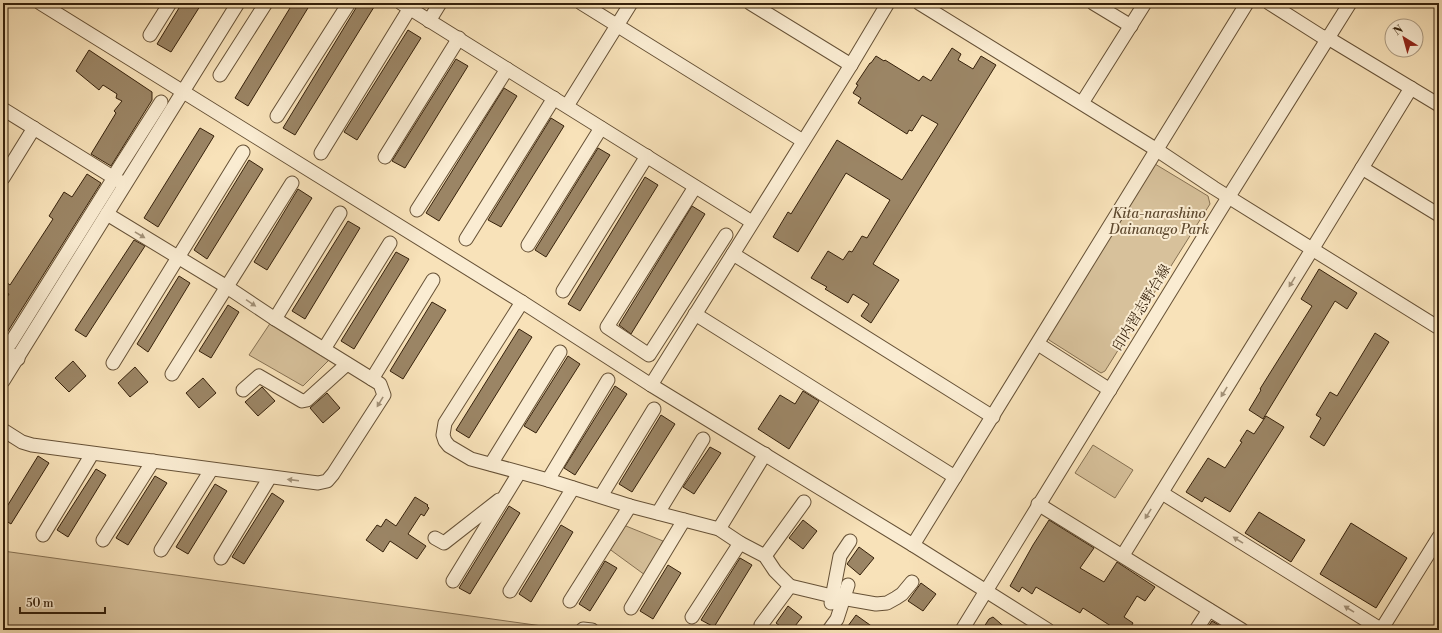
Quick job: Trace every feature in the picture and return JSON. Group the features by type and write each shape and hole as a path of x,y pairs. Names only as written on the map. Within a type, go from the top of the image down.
{"street":[{"path":"40,3 522,302 651,385 913,545 1048,630"},
{"path":"150,35 170,3"},
{"path":"3,381 238,3"},
{"path":"220,75 266,3"},
{"path":"277,116 349,3"},
{"path":"429,21 440,3"},
{"path":"581,3 803,141"},
{"path":"567,106 631,3"},
{"path":"750,3 851,64"},
{"path":"651,385 888,3"},
{"path":"919,3 1082,103 1439,328"},
{"path":"1093,3 1131,26"},
{"path":"1082,103 1145,3"},
{"path":"913,545 1248,3"},
{"path":"1269,3 1321,36 1328,38 1439,106"},
{"name":"印内習志野台線","path":"962,630 1038,504 1350,3"},
{"path":"321,153 406,6 752,222"},
{"path":"385,157 459,38"},
{"path":"417,210 507,68"},
{"path":"1123,556 1411,88"},
{"path":"466,240 554,98"},
{"path":"118,171 161,102"},
{"path":"3,109 125,185"},
{"path":"3,178 34,128"},
{"path":"528,245 601,128"},
{"path":"112,363 243,152"},
{"path":"563,291 647,156"},
{"path":"1362,168 1439,215"},
{"path":"172,374 292,183"},
{"path":"18,358 7,346 110,184"},
{"path":"695,187 606,327 649,355 726,235"},
{"path":"275,319 340,213"},
{"path":"3,430 22,442 32,445 211,470 318,483 327,481 333,474 384,395 380,384 275,319 227,287 107,214"},
{"path":"324,349 390,243"},
{"path":"733,254 993,417"},
{"path":"372,379 433,280"},
{"path":"522,302 445,423 445,441 448,446 471,459 548,480 630,506 719,529 740,543 765,556 775,571 790,586 836,599 876,604 887,603 902,594 912,582"},
{"path":"695,314 955,477"},
{"path":"1038,344 1110,390"},
{"path":"491,464 560,352"},
{"path":"244,390 259,376 302,401 307,400 347,364"},
{"path":"548,480 608,380"},
{"path":"601,496 654,409"},
{"path":"658,513 703,439"},
{"path":"43,535 92,454"},
{"path":"719,529 765,454"},
{"path":"103,540 153,461"},
{"path":"161,550 211,470"},
{"path":"453,580 519,473"},
{"path":"221,558 270,477"},
{"path":"510,591 573,488"},
{"path":"1162,493 1382,630 1439,537"},
{"path":"435,538 444,543 505,496"},
{"path":"765,556 804,502"},
{"path":"1038,504 1242,630"},
{"path":"570,601 630,506"},
{"path":"631,608 684,520"},
{"path":"829,630 837,619 836,599 840,556 850,541"},
{"path":"692,617 740,543"},
{"path":"836,599 848,585"},
{"path":"761,625 790,586"},
{"path":"1196,630 1209,610"},
{"path":"582,630 583,628 592,630"}],"green space":[{"name":"Kita-narashino Dainanago Park","path":"1155,164 1208,196 1210,204 1105,371 1101,373 1049,340 1047,336"},
{"path":"271,322 330,359 303,386 249,355"},
{"path":"1093,445 1133,470 1115,498 1075,473"},
{"path":"621,524 663,541 645,575 608,548"},
{"path":"3,551 571,630 3,630"}],"building":[{"path":"182,3 202,3 171,52 157,44"},
{"path":"293,3 311,3 248,106 235,98"},
{"path":"359,3 367,3 374,7 295,135 283,128"},
{"path":"408,30 421,38 357,140 344,132"},
{"path":"952,48 961,54 958,60 973,69 981,56 996,65 873,264 899,280 871,323 861,316 869,304 853,294 848,303 825,289 827,287 811,278 828,251 843,260 849,251 852,252 862,236 867,238 890,200 846,173 798,252 773,237 788,212 791,214 837,140 902,180 938,124 922,115 912,131 909,130 907,134 858,103 861,98 853,93 858,85 856,84 876,56 919,81 923,76 931,81"},
{"path":"89,50 152,92 152,100 111,166 91,154 116,113 114,111 122,101 116,98 117,94 103,85 99,90 76,71"},
{"path":"456,59 468,66 405,168 392,161"},
{"path":"504,88 517,96 439,221 426,213"},
{"path":"551,118 564,126 501,227 488,220"},
{"path":"200,128 214,136 158,227 144,218"},
{"path":"598,148 610,155 546,257 535,250"},
{"path":"249,160 263,169 207,259 194,250"},
{"path":"87,174 101,183 3,339 3,304 9,294 3,291 3,287 6,282 10,285 53,219 49,216 64,192 72,197"},
{"path":"645,177 658,185 580,311 568,304"},
{"path":"298,189 312,198 267,270 254,262"},
{"path":"692,206 705,214 631,334 619,325"},
{"path":"348,221 360,228 305,319 292,311"},
{"path":"134,240 145,246 86,337 75,330"},
{"path":"396,252 409,259 354,349 341,341"},
{"path":"1319,269 1357,293 1347,309 1335,301 1263,419 1249,410 1261,390 1260,389 1312,306 1301,299"},
{"path":"179,276 190,283 148,352 137,344"},
{"path":"432,302 446,310 403,379 390,371"},
{"path":"228,305 239,312 211,358 199,351"},
{"path":"519,329 532,337 469,438 456,430"},
{"path":"1375,333 1389,342 1324,446 1310,437 1321,418 1316,415 1330,392 1337,396"},
{"path":"568,356 580,364 536,433 524,426"},
{"path":"73,361 86,376 69,392 55,378"},
{"path":"135,367 148,382 130,397 118,383"},
{"path":"203,378 216,393 199,408 186,393"},
{"path":"615,386 627,394 575,475 564,468"},
{"path":"262,387 275,401 258,416 245,402"},
{"path":"803,391 819,401 789,449 758,429 780,395 795,404"},
{"path":"327,393 340,408 323,423 310,408"},
{"path":"661,415 675,424 632,492 619,484"},
{"path":"1266,416 1284,427 1230,512 1205,497 1202,502 1186,492 1208,458 1225,468 1242,442 1240,441 1247,430 1254,434"},
{"path":"710,447 721,453 694,494 683,487"},
{"path":"38,456 49,463 11,524 3,519 3,513"},
{"path":"96,469 106,475 68,537 57,530"},
{"path":"155,476 167,483 128,545 116,538"},
{"path":"215,484 227,491 188,554 176,547"},
{"path":"272,493 284,501 244,564 232,557"},
{"path":"415,497 428,505 427,506 429,508 424,516 421,514 408,534 426,546 417,559 390,541 383,552 366,540 377,525 381,527 386,519 396,526"},
{"path":"509,506 520,513 470,594 459,588"},
{"path":"1259,512 1305,540 1291,562 1245,533"},
{"path":"803,520 817,531 803,549 789,538"},
{"path":"1049,520 1094,548 1080,568 1104,582 1117,562 1155,587 1145,601 1137,596 1124,617 1133,623 1129,630 1117,630 1083,608 1080,613 1036,587 1032,594 1022,587 1019,592 1010,586"},
{"path":"1351,523 1407,558 1376,608 1320,574"},
{"path":"561,525 573,532 531,602 519,594"},
{"path":"859,547 874,558 860,575 847,564"},
{"path":"740,558 752,565 714,627 701,620"},
{"path":"605,561 617,568 590,611 579,604"},
{"path":"668,565 681,573 653,619 640,611"},
{"path":"921,583 936,594 923,611 908,601"},
{"path":"788,606 802,617 792,630 785,630 776,623"},
{"path":"856,615 877,630 845,630"},
{"path":"993,617 1008,630 982,630 989,619"},
{"path":"1212,621 1227,630 1206,630"}]}
